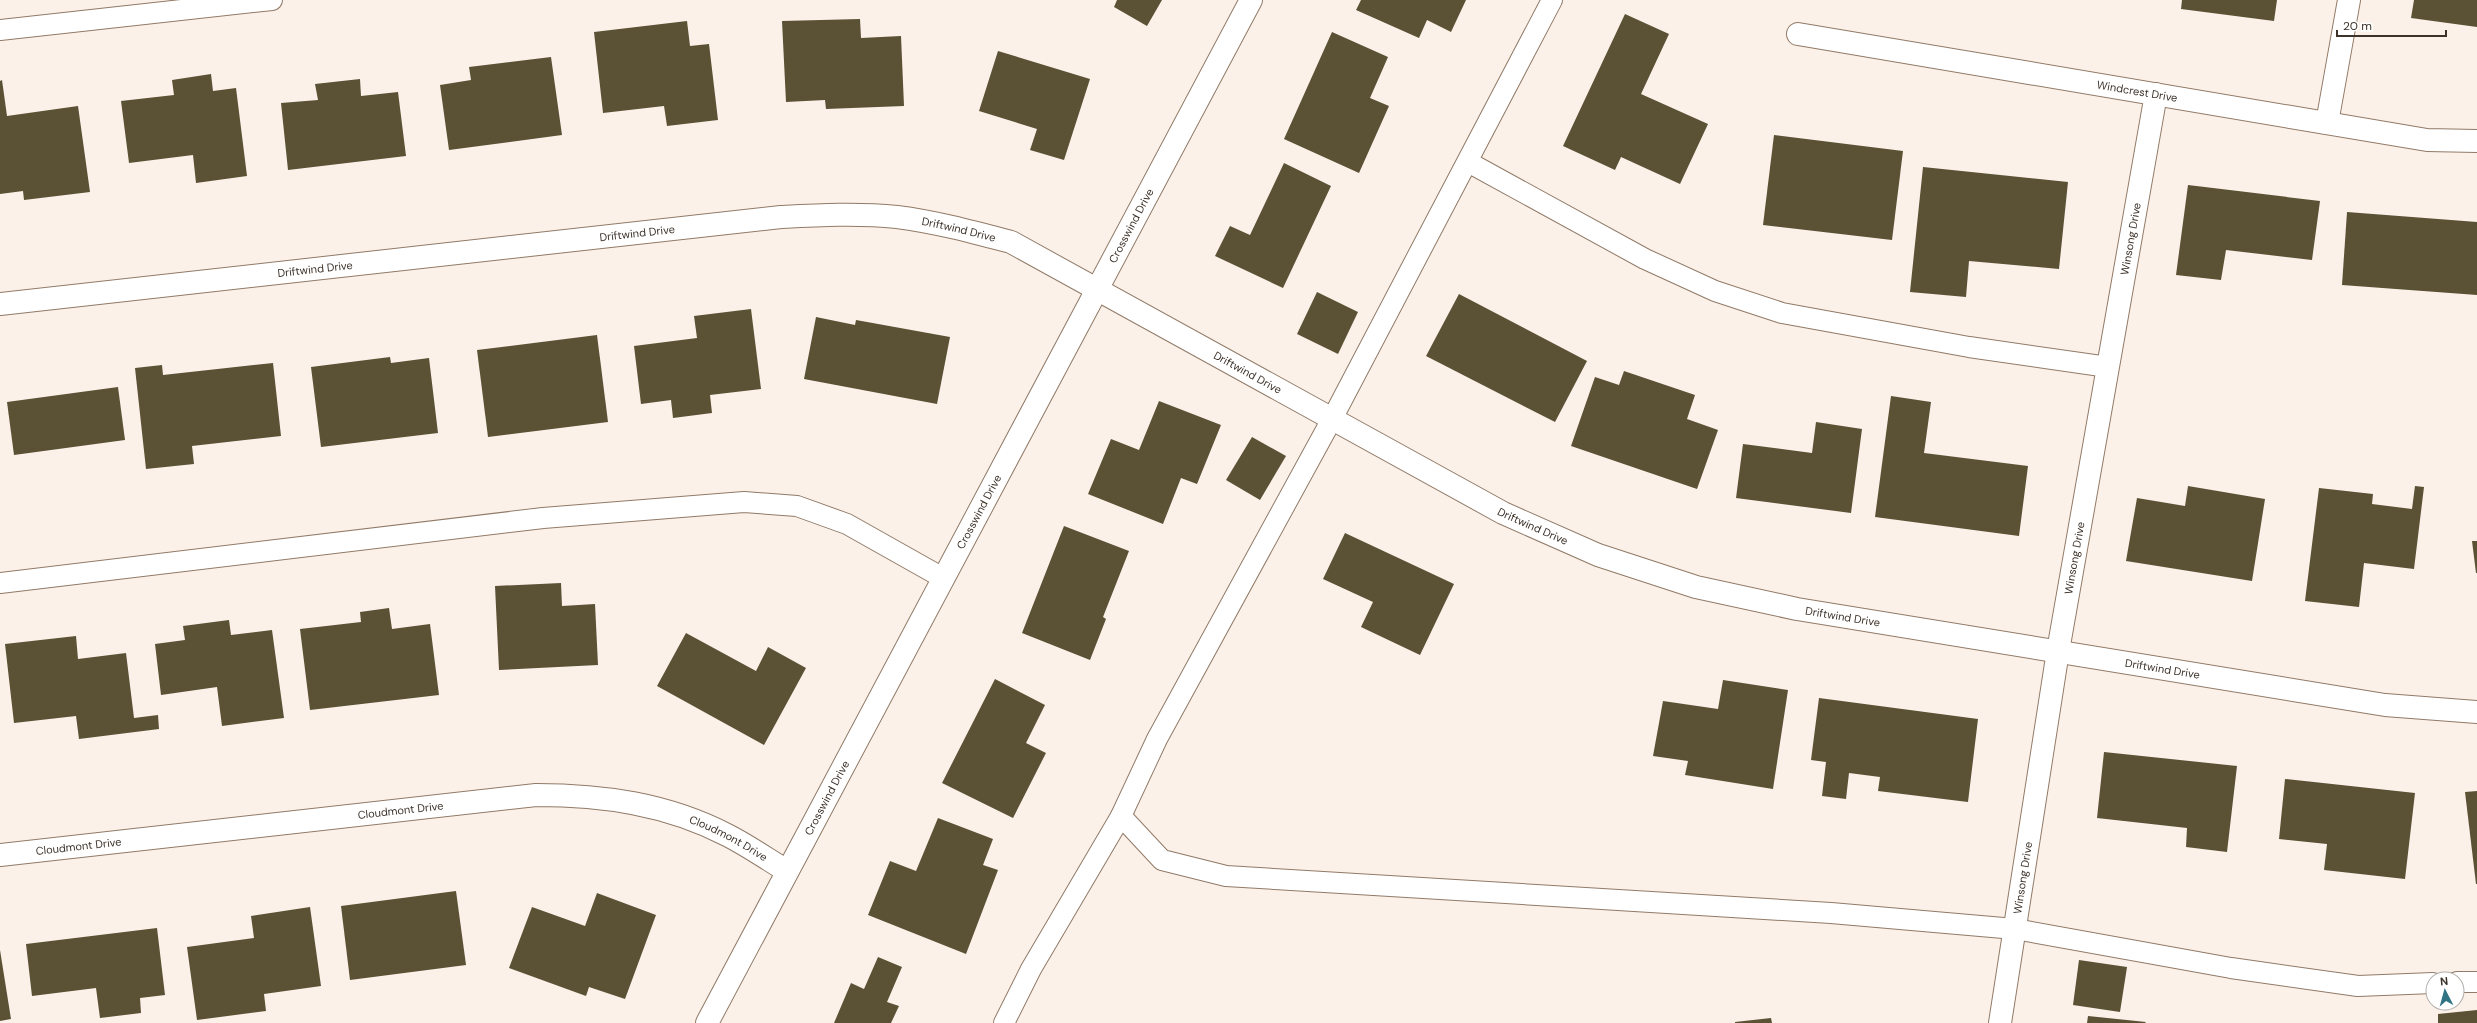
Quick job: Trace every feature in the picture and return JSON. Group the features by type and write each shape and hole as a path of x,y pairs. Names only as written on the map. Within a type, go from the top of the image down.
{"street":[{"name":"Crosswind Drive","path":"707,1023 1251,0"},
{"path":"2327,123 2349,0"},
{"name":"Windcrest Drive","path":"1798,34 2427,140 2477,141"},
{"name":"Winsong Drive","path":"2000,1023 2058,650 2156,94"},
{"name":"Driftwind Drive","path":"0,304 773,218 839,214 897,217 955,227 1011,242 1503,513 1598,555 1696,587 1797,608 2385,704 2477,712"},
{"name":"Cloudmont Drive","path":"0,854 528,796 576,795 623,801 654,807 691,819 727,835 787,871"}],"lane":[{"path":"0,30 272,0"},
{"path":"1004,1023 1031,969 1121,816 1157,739 1332,419 1552,0"},
{"path":"1468,162 1645,259 1715,291 1782,313 1969,347 2108,367"},
{"path":"0,583 544,518 744,502 797,506 847,524 943,578"},
{"path":"1121,816 1162,860 1226,876 1832,913 2014,929 2231,968 2358,986 2425,983"},
{"path":"2465,982 2477,982"}],"building":[{"path":"1117,0 1162,0 1147,26 1114,7"},
{"path":"1361,0 1466,0 1451,32 1427,20 1419,38 1356,10"},
{"path":"2182,0 2277,0 2274,21 2181,9"},
{"path":"2414,0 2477,0 2477,27 2411,18"},
{"path":"1625,14 1669,34 1641,94 1708,124 1680,184 1621,157 1615,170 1563,146"},
{"path":"860,19 861,38 901,36 904,106 826,109 825,100 786,102 782,21"},
{"path":"687,21 690,46 709,44 718,120 667,126 664,106 603,113 594,32"},
{"path":"1332,32 1388,57 1370,98 1389,106 1359,173 1284,139"},
{"path":"998,51 1090,79 1064,160 1030,150 1037,129 979,111"},
{"path":"551,57 562,135 449,150 440,85 471,80 469,67"},
{"path":"211,74 213,91 236,88 247,176 196,183 193,155 129,163 121,101 174,95 172,80"},
{"path":"360,79 361,96 398,92 406,156 288,170 281,103 318,100 315,84"},
{"path":"2,80 7,116 78,106 90,192 24,200 23,191 0,194 0,81"},
{"path":"1774,135 1903,151 1892,240 1763,225"},
{"path":"1284,163 1331,186 1283,288 1215,256 1230,226 1250,235"},
{"path":"1923,167 2068,182 2059,269 1969,261 1966,297 1910,292"},
{"path":"2188,185 2320,201 2312,260 2226,250 2221,280 2176,275"},
{"path":"2347,212 2477,222 2477,295 2342,285"},
{"path":"1317,292 1358,312 1338,354 1297,334"},
{"path":"1459,294 1587,361 1555,422 1426,356"},
{"path":"751,309 761,389 710,395 712,413 673,418 671,400 641,404 634,346 697,338 694,316"},
{"path":"816,317 855,325 856,320 950,337 937,404 804,379"},
{"path":"597,335 608,422 488,437 477,350"},
{"path":"390,357 391,363 429,358 438,433 321,447 311,367"},
{"path":"273,363 281,436 192,446 194,464 146,469 135,368 162,365 163,375"},
{"path":"1624,371 1695,395 1687,419 1718,430 1697,489 1571,446 1595,377 1619,385"},
{"path":"118,387 125,440 14,455 7,402"},
{"path":"1891,396 1931,402 1924,453 2028,466 2019,536 1875,517"},
{"path":"1159,401 1221,425 1197,484 1181,478 1163,524 1088,494 1111,439 1139,450"},
{"path":"1816,422 1862,429 1851,513 1736,498 1743,444 1812,453"},
{"path":"1252,437 1286,456 1260,500 1226,480"},
{"path":"2188,486 2265,499 2252,581 2126,561 2137,498 2185,506"},
{"path":"2415,486 2424,487 2414,569 2364,563 2359,607 2305,601 2319,488 2373,494 2372,504 2412,509"},
{"path":"1064,526 1129,551 1103,617 1106,619 1090,660 1022,633"},
{"path":"1345,533 1454,584 1420,655 1361,627 1373,602 1323,579"},
{"path":"2472,541 2477,541 2477,573 2476,573"},
{"path":"561,583 562,606 595,604 598,665 499,670 495,586"},
{"path":"389,608 392,629 430,624 439,695 310,710 300,629 361,622 360,612"},
{"path":"229,620 231,635 272,630 284,718 222,726 217,687 161,695 155,644 185,640 183,626"},
{"path":"686,633 756,671 768,647 806,668 764,745 657,686"},
{"path":"76,636 78,659 126,653 134,718 158,715 159,729 79,739 76,716 14,723 5,644"},
{"path":"995,679 1045,705 1026,743 1046,753 1013,818 942,783"},
{"path":"1723,680 1788,690 1773,789 1685,775 1688,761 1653,756 1663,701 1718,709"},
{"path":"1819,698 1978,719 1968,802 1878,791 1880,777 1849,773 1846,799 1822,796 1826,762 1811,760"},
{"path":"2104,752 2237,766 2227,852 2186,847 2187,828 2097,818"},
{"path":"2285,779 2415,793 2405,879 2324,870 2327,844 2279,839"},
{"path":"2477,791 2477,884 2476,884 2465,792"},
{"path":"938,818 993,839 983,865 998,870 966,954 868,915 890,861 916,871"},
{"path":"456,891 466,965 350,980 341,906"},
{"path":"597,893 656,915 625,999 589,987 586,996 509,968 532,907 585,926"},
{"path":"310,907 321,986 264,994 266,1011 197,1020 187,947 254,938 251,916"},
{"path":"157,928 165,995 140,998 141,1013 100,1018 96,988 32,996 26,944"},
{"path":"0,950 11,1019 0,1021"},
{"path":"878,957 902,967 887,1002 899,1006 891,1023 834,1023 851,983 864,989"},
{"path":"2079,960 2127,967 2120,1012 2073,1005"},
{"path":"2477,1010 2477,1023 2438,1023 2438,1014"},
{"path":"2088,1016 2146,1022 2087,1023"},
{"path":"1771,1018 1772,1023 1735,1023 1735,1022"}]}
